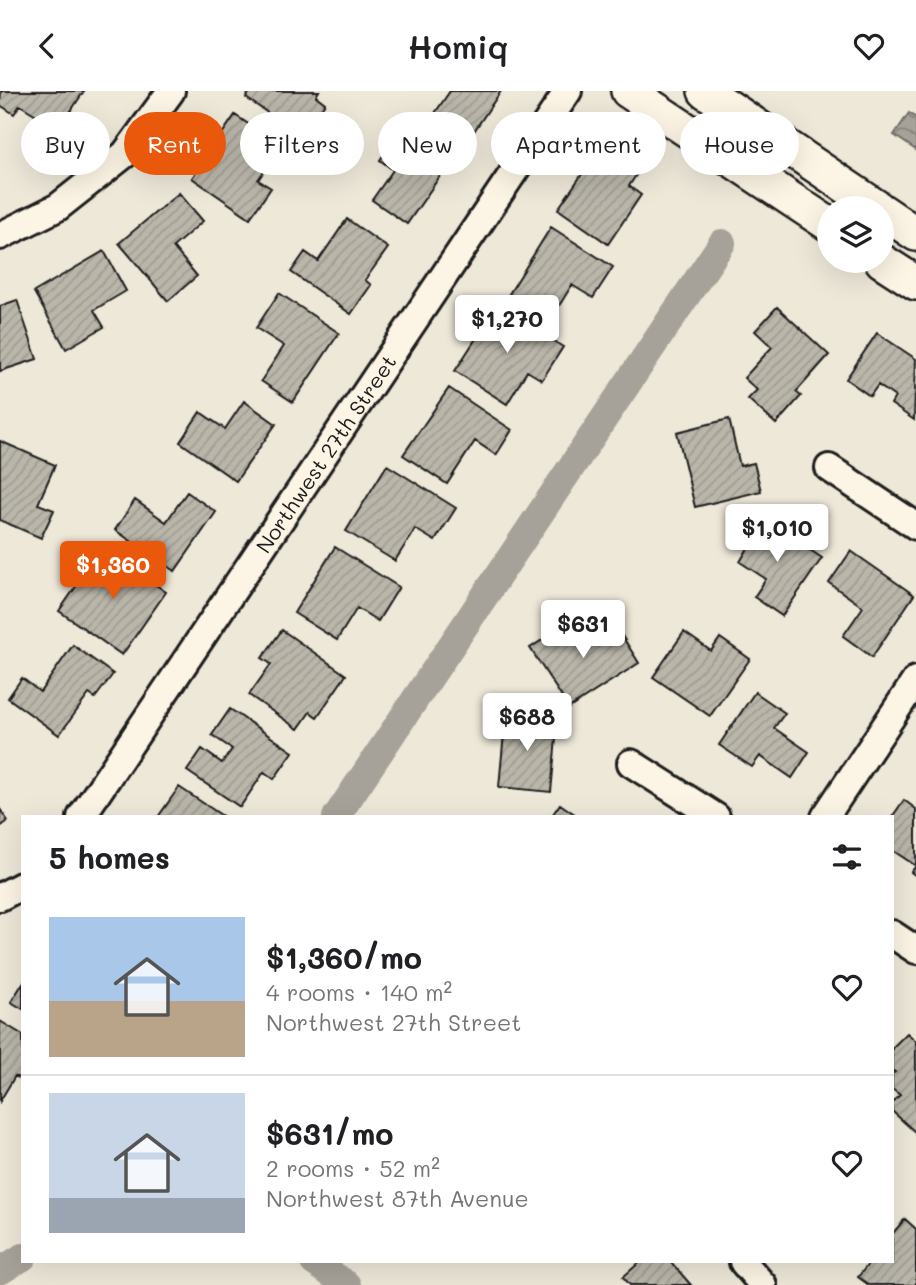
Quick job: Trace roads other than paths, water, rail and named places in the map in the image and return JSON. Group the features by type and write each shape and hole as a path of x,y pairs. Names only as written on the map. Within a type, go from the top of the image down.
{"street":[{"path":"0,236 58,207 125,154 171,91"},
{"name":"Northwest 27th Street","path":"82,815 568,91"},
{"path":"628,91 817,216"},
{"path":"705,91 859,196"},
{"path":"894,219 916,234"},
{"path":"894,269 916,283"},
{"path":"830,468 916,526"},
{"path":"826,815 916,680"},
{"path":"631,763 713,815"},
{"path":"0,897 21,886"},
{"path":"894,935 916,950"},
{"path":"744,1263 763,1285"}],"water":[{"path":"909,113 916,118 916,150 894,135"}],"waterway":[{"path":"337,815 722,243"},
{"path":"0,1271 21,1258"},
{"path":"315,1263 347,1285"}]}
